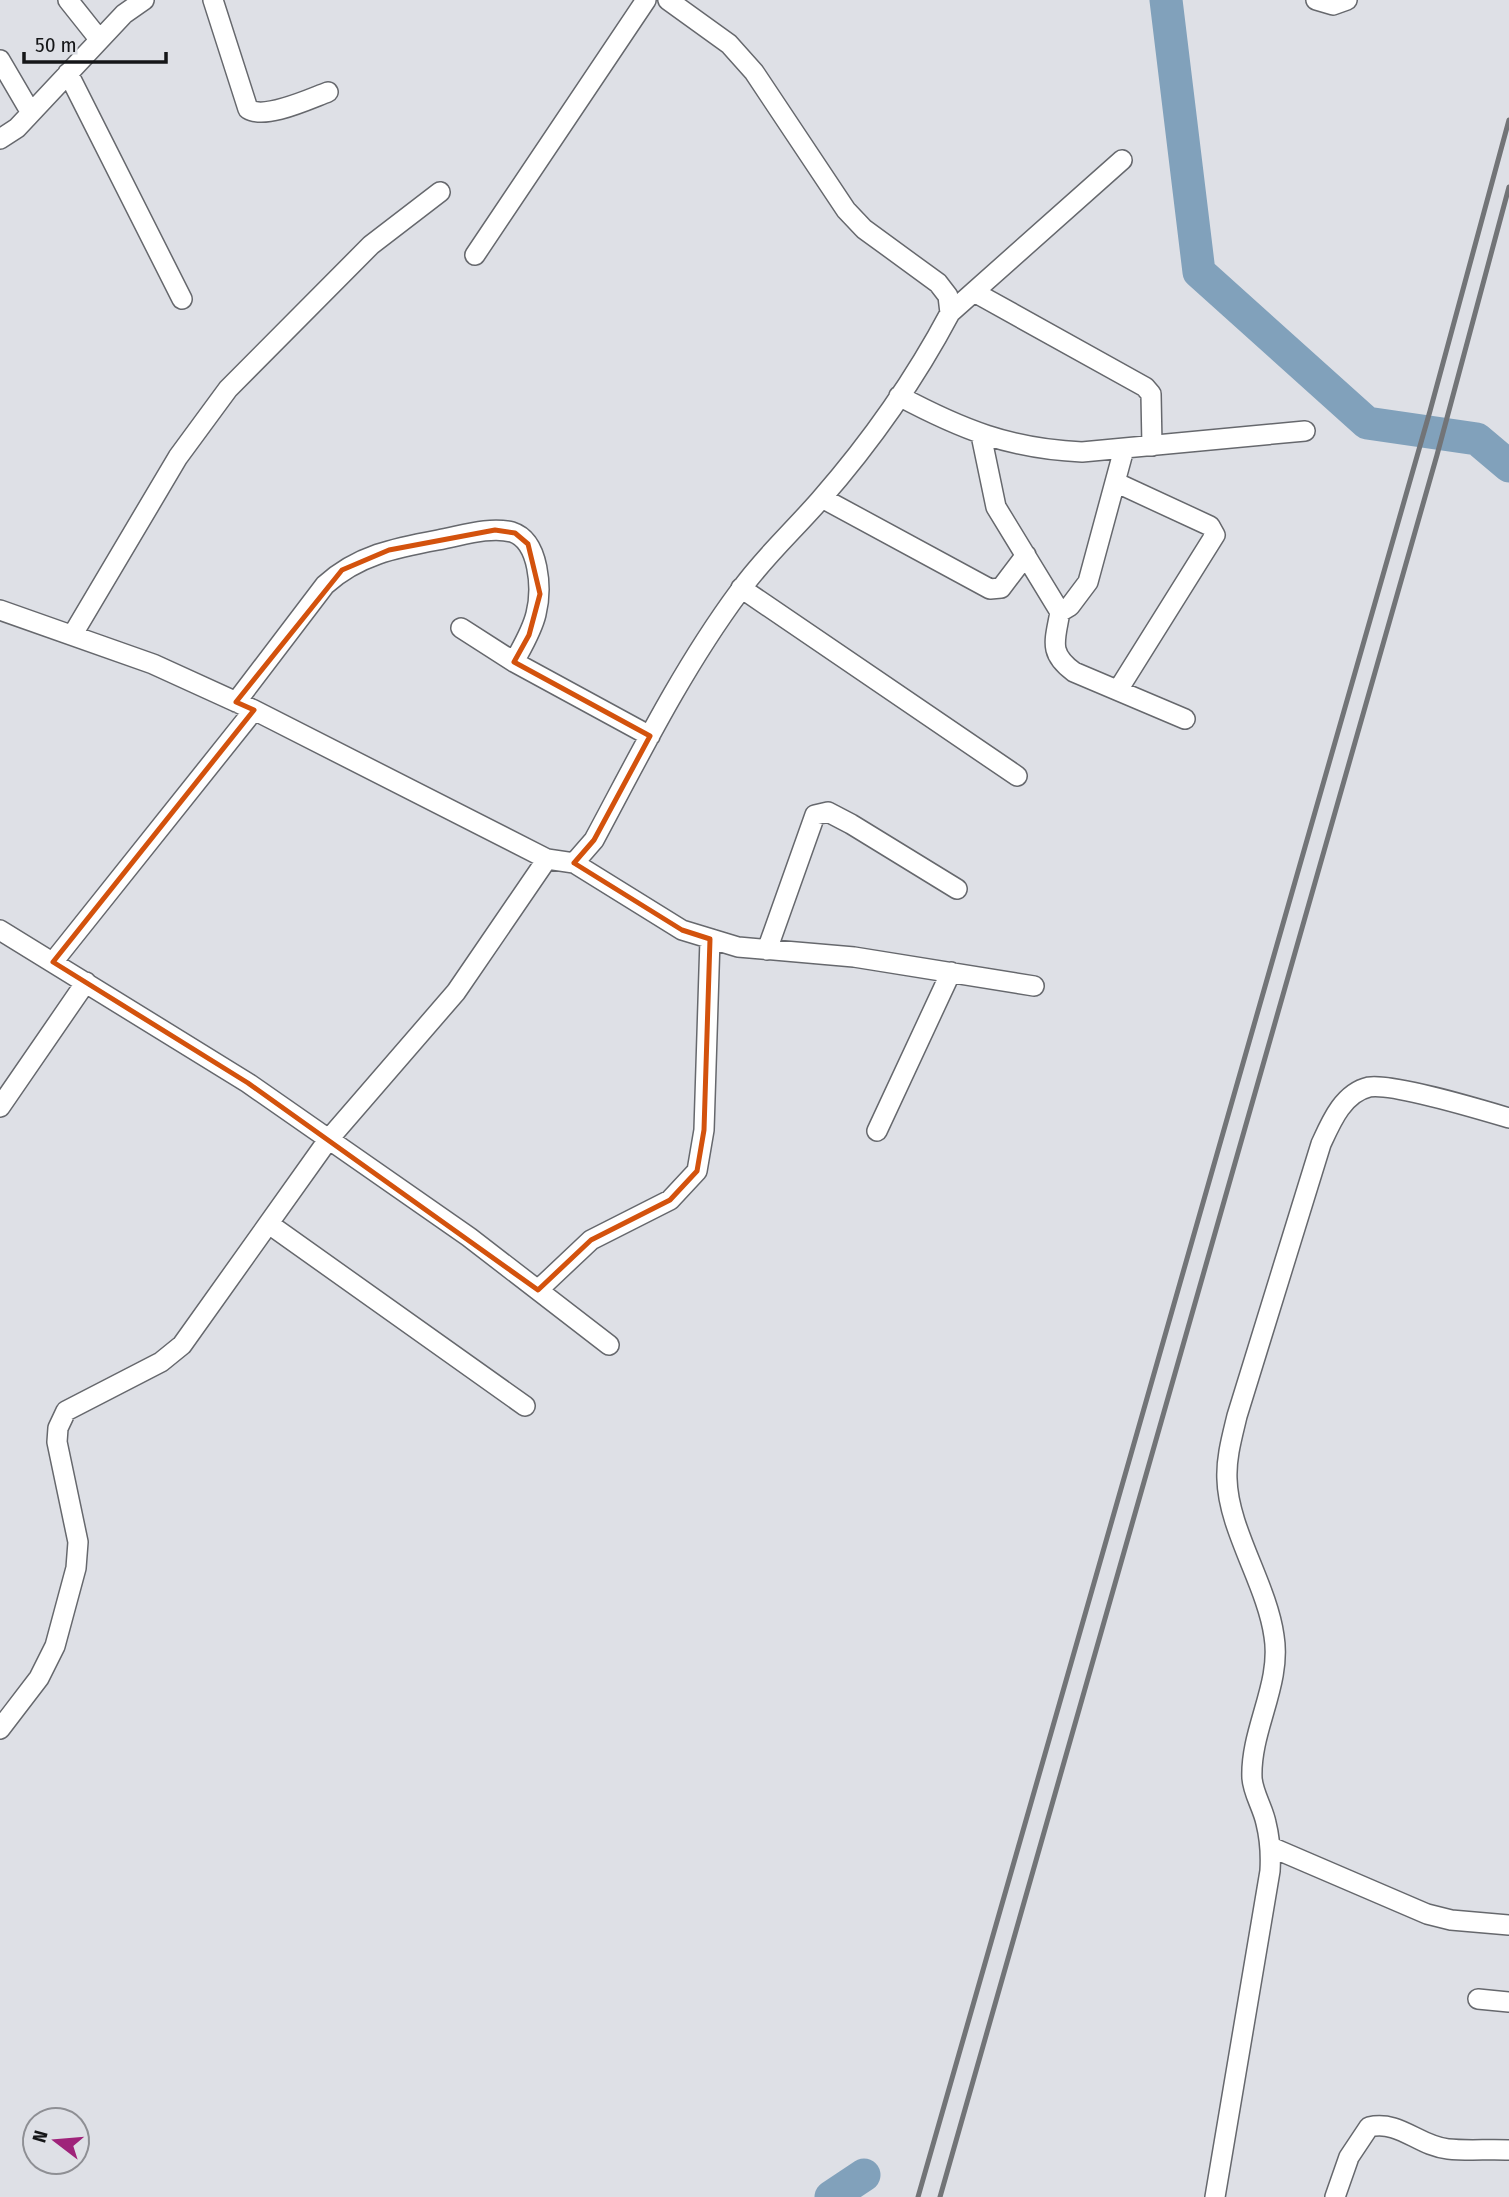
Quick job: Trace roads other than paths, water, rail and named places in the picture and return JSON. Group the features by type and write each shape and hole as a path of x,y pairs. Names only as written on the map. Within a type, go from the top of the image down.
{"street":[{"path":"68,0 99,39"},
{"path":"0,139 31,113 124,14 144,0"},
{"path":"213,0 248,109 255,114 266,113 328,92"},
{"path":"475,255 646,0"},
{"path":"667,0 691,6 729,44 754,72 846,210 864,229 938,283 948,296 950,313"},
{"path":"1316,0 1333,5 1347,0"},
{"path":"0,60 31,113"},
{"path":"68,73 182,299"},
{"path":"574,863 594,840 697,654 741,588 822,498 877,428 950,313 1122,160"},
{"path":"73,634 178,457 228,390 371,244 440,192"},
{"path":"974,292 1144,387 1151,394 1152,446"},
{"path":"898,396 981,435 1047,451 1124,449 1305,431"},
{"path":"981,435 996,507 1060,612 1054,645 1058,660 1074,672 1185,719"},
{"path":"1060,612 1070,606 1088,582 1124,449"},
{"path":"1115,482 1209,526 1215,535 1118,690"},
{"path":"822,498 990,589 1001,588 1013,577 1026,555"},
{"path":"53,962 245,706 325,585 342,570 389,550 495,530 514,533 528,544 535,562 540,594 529,635 514,662"},
{"path":"741,588 1017,776"},
{"path":"0,610 153,664 245,706 547,859 574,863 682,930 738,947 854,957 1034,986"},
{"path":"461,628 514,662 650,736"},
{"path":"767,950 815,816 828,813 851,824 957,889"},
{"path":"0,1730 38,1678 55,1646 76,1568 78,1542 57,1443 58,1428 66,1411 161,1363 183,1345 328,1140 456,992 547,859"},
{"path":"2,934 53,962 248,1083 469,1237 609,1345"},
{"path":"538,1290 591,1240 670,1200 697,1171 704,1130 710,939"},
{"path":"877,1131 951,972"},
{"path":"0,1107 86,982"},
{"path":"1216,2197 1270,1871 1271,1847 1252,1780 1253,1760 1273,1671 1275,1640 1269,1611 1230,1503 1228,1454 1321,1144 1333,1116 1351,1096 1370,1087 1402,1091 1509,1118"},
{"path":"269,1224 525,1406"},
{"path":"1271,1847 1427,1914 1451,1920 1509,1925"},
{"path":"1478,1998 1509,2002"},
{"path":"1335,2197 1349,2157 1369,2127 1381,2124 1397,2127 1447,2149 1509,2150"}],"waterway":[{"path":"1166,0 1199,272 1367,423 1477,439 1509,466"},
{"path":"831,2197 864,2175"}],"railway":[{"path":"918,2197 1430,411 1509,120"},
{"path":"940,2197 1437,455 1509,187"}]}
